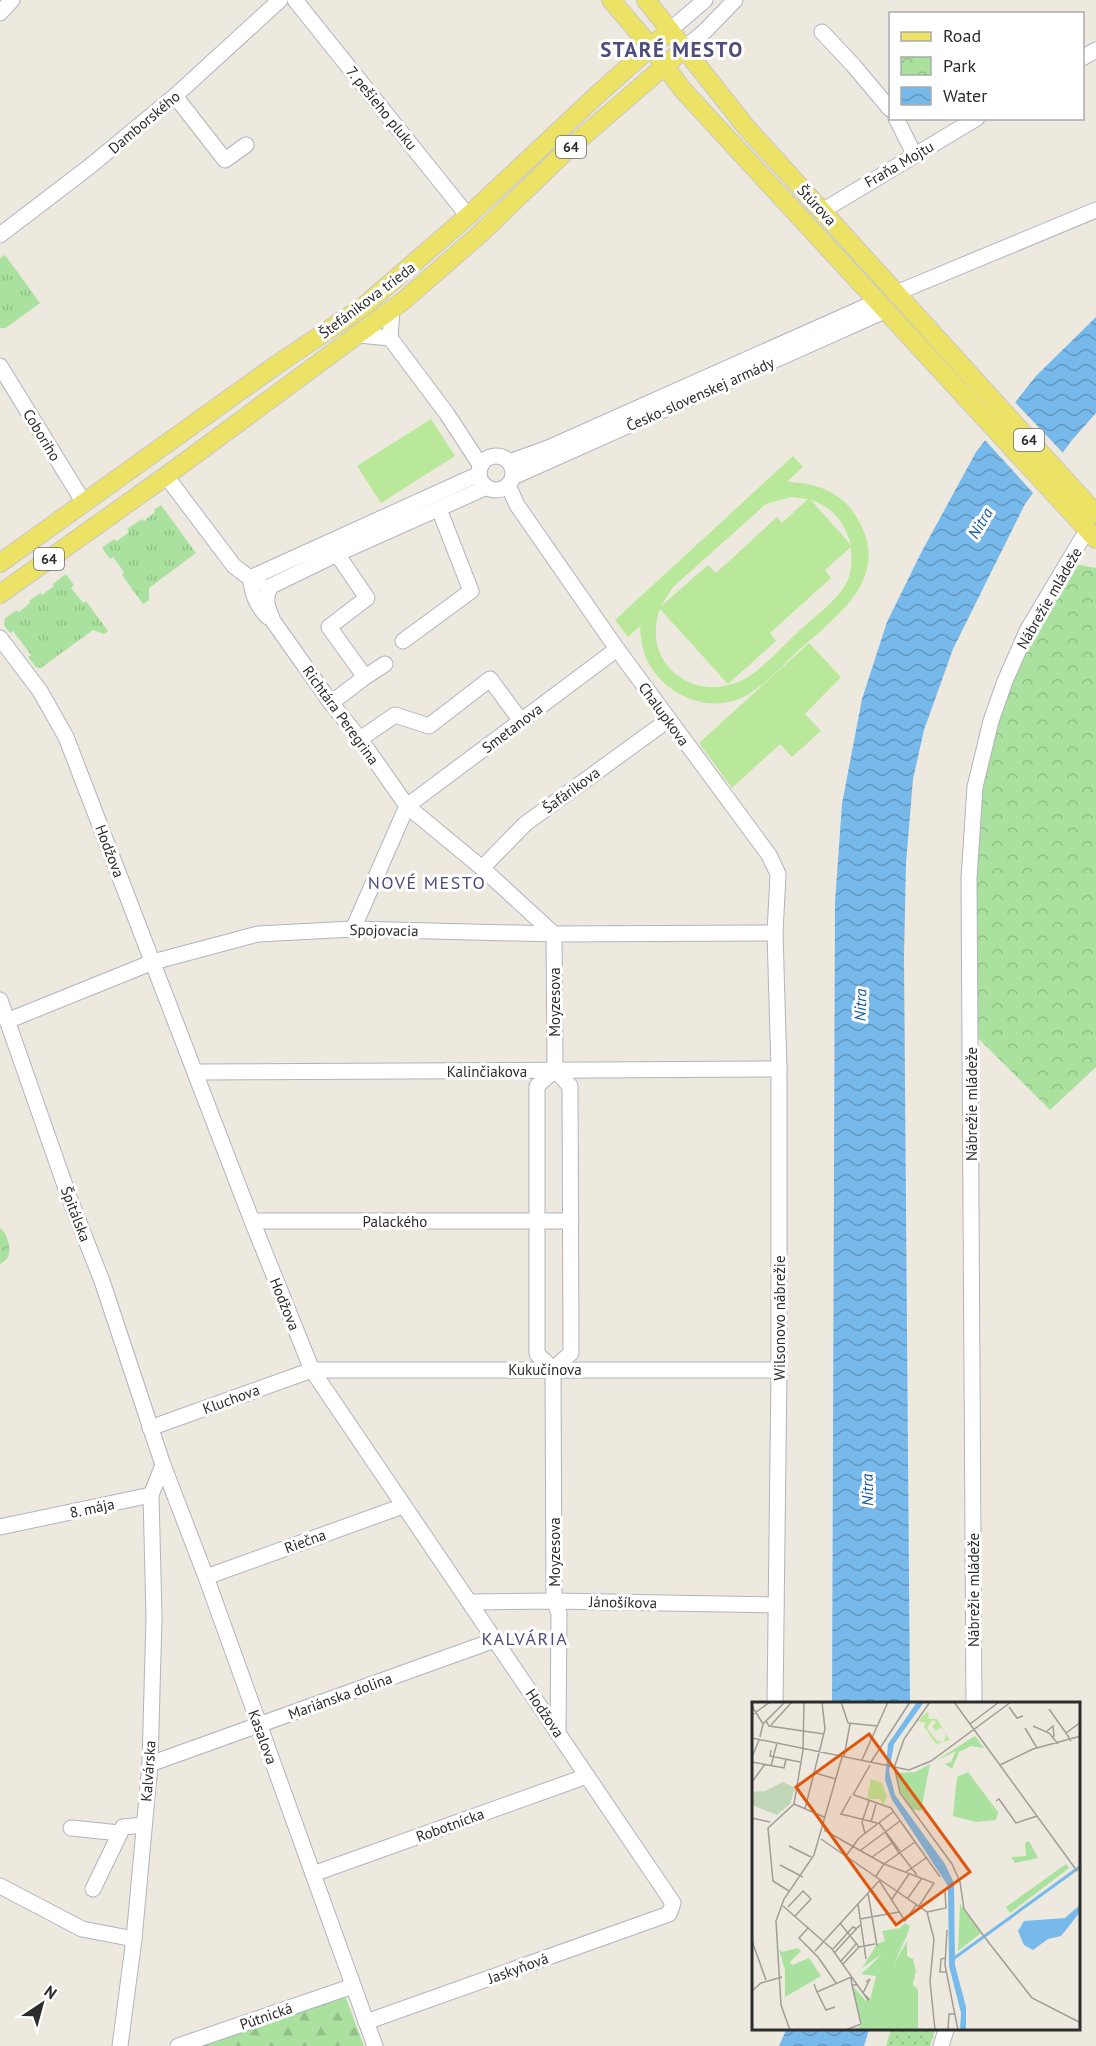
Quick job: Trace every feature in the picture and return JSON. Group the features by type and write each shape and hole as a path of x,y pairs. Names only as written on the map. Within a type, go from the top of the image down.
{"main road":[{"path":"611,0 651,47"},
{"name":"Štúrova","path":"646,0 746,127 900,297 991,411"},
{"name":"Štefánikova trieda","path":"0,563 272,368 364,306 468,216 670,30"},
{"name":"64","path":"651,47 665,66 684,49"},
{"name":"Štefánikova trieda","path":"0,594 166,476 392,309 481,233 566,151 665,66"},
{"name":"Štúrova","path":"665,66 682,89 882,306 991,411"},
{"path":"468,216 481,233"},
{"path":"882,306 900,297"},
{"name":"64","path":"991,411 1056,483 1091,535"},
{"path":"151,456 166,476"},
{"name":"64","path":"1056,483 1096,513"},
{"path":"84,503 98,524"},
{"path":"1091,535 1096,513"}],"street":[{"path":"0,13 12,0"},
{"name":"Damborského","path":"0,235 89,167 175,96 280,0"},
{"name":"7. pešieho pluku","path":"295,0 468,216"},
{"name":"Štefánikova trieda","path":"670,30 705,0"},
{"path":"684,49 735,0"},
{"path":"822,32 889,106"},
{"path":"175,96 225,160 246,145"},
{"path":"897,120 914,154"},
{"name":"Fraňa Mojtu","path":"822,211 974,120"},
{"path":"900,297 989,255 1096,210"},
{"path":"848,314 858,292 859,281"},
{"name":"Česko-slovenskej armády","path":"271,586 439,509 494,477 501,457 508,462 548,448 848,314 882,306"},
{"name":"Česko-slovenskej armády","path":"250,578 494,477 882,306"},
{"path":"359,334 390,338 392,309"},
{"name":"Chalupkova","path":"390,338 462,437 517,505 617,649 766,852 778,874 775,933"},
{"name":"Coboriho","path":"0,366 84,503"},
{"path":"166,476 234,566 250,578 271,586"},
{"path":"403,641 471,591 439,509"},
{"name":"Nábrežie mládeže","path":"975,1702 969,878 975,787 991,721 1005,681 1029,629 1091,535"},
{"path":"337,554 367,598 329,627 364,677"},
{"path":"250,578 253,597 260,610 273,621"},
{"name":"Richtára Peregrina","path":"271,586 266,593 267,606 273,621 406,806 482,868 554,934"},
{"name":"Hodžova","path":"0,638 40,691 66,737 252,1221 312,1370 673,1903 669,1914"},
{"name":"Smetanova","path":"406,806 617,649"},
{"path":"331,703 385,664"},
{"path":"360,740 394,715 429,726 490,679 521,721"},
{"name":"Šafárikova","path":"482,868 525,824 668,720"},
{"path":"353,929 406,806"},
{"name":"Spojovacia","path":"7,1021 153,962 258,934 353,929 554,934 775,933"},
{"name":"Wilsonovo nábrežie","path":"775,933 779,1069 779,1370 775,1702"},
{"name":"Moyzesova","path":"554,934 555,1070"},
{"name":"Špitálska","path":"0,1000 69,1197 102,1281 150,1428"},
{"name":"Kalinčiakova","path":"195,1072 779,1069"},
{"path":"555,1070 570,1086 571,1221 571,1353 553,1369 537,1354 537,1086 555,1070"},
{"name":"Palackého","path":"252,1221 571,1221"},
{"name":"Moyzesova","path":"553,1369 554,1601 559,1613 558,1733"},
{"name":"Kluchova","path":"150,1428 312,1370"},
{"name":"Kukučínova","path":"312,1370 779,1370"},
{"name":"Kasalova","path":"150,1428 375,2046"},
{"path":"152,1495 163,1465"},
{"name":"8. mája","path":"0,1527 152,1495"},
{"name":"Kalvárska","path":"120,2046 134,1939 150,1764 154,1617 152,1495"},
{"name":"Riečna","path":"206,1577 403,1506"},
{"name":"Jánošíkova","path":"470,1602 554,1601 776,1605"},
{"name":"Mariánska dolina","path":"150,1764 495,1640"},
{"name":"Robotnícka","path":"313,1874 587,1776"},
{"path":"93,1889 123,1827 144,1825"},
{"path":"71,1828 120,1833"},
{"path":"0,1886 82,1929 134,1939"},
{"name":"Jaskyňová","path":"366,2022 669,1914"},
{"name":"Pútnická","path":"178,2046 353,1986"},
{"path":"941,2046 945,2031"}],"green space":[{"path":"5,255 40,303 6,328 0,328 0,258"},
{"path":"431,419 455,456 381,503 357,466"},
{"path":"793,456 803,467 787,482 816,486 841,499 854,513 865,535 869,555 866,573 858,590 846,606 762,685 735,700 706,703 678,693 666,685 648,662 641,640 640,626 628,637 615,620","holes":["791,497 808,499 782,523 777,517 716,573 708,565 661,606 673,587 766,504","811,500 826,507 837,517 851,545","851,547 850,573 838,596 754,673 738,682 716,687 695,684 675,674 659,652 656,623 660,609 728,684 776,641 770,633 831,578 825,570"]},
{"path":"161,505 196,553 149,588 149,600 143,604 122,575 124,572 113,557 110,559 102,548 114,539 117,541 129,532 127,529 142,519 144,521"},
{"path":"1074,564 1096,568 1096,1067 1050,1110 977,1037 975,923 977,837 984,777 1010,685 1023,653"},
{"path":"66,574 74,585 71,588 83,603 86,601 108,631 104,634 93,630 41,668 36,667 28,657 31,655 13,631 10,633 4,625 5,618 17,610 19,612 30,603 29,601 40,593 42,595"},
{"path":"809,643 841,677 805,714 821,731 792,757 780,744 732,788 699,743"},
{"path":"0,1228 7,1237 9,1250 8,1257 0,1265"},
{"path":"345,1996 364,2046 193,2046"},
{"path":"891,2031 935,2031 930,2046 886,2046"}],"water":[{"name":"Nitra","path":"1096,317 1096,413 1072,440 1025,504 953,649 924,730 913,779 906,863 904,957 910,1702 832,1702 835,902 842,804 862,699 887,622 921,553 976,452 1036,376"},
{"path":"786,2031 869,2031 864,2046 779,2046"}],"pier":[{"path":"1013,400 1065,455 1035,495 983,438"}],"district":[{"name":"STARÉ MESTO","path":"672,49"},
{"name":"NOVÉ MESTO","path":"427,882"},
{"name":"KALVÁRIA","path":"525,1638"}]}
